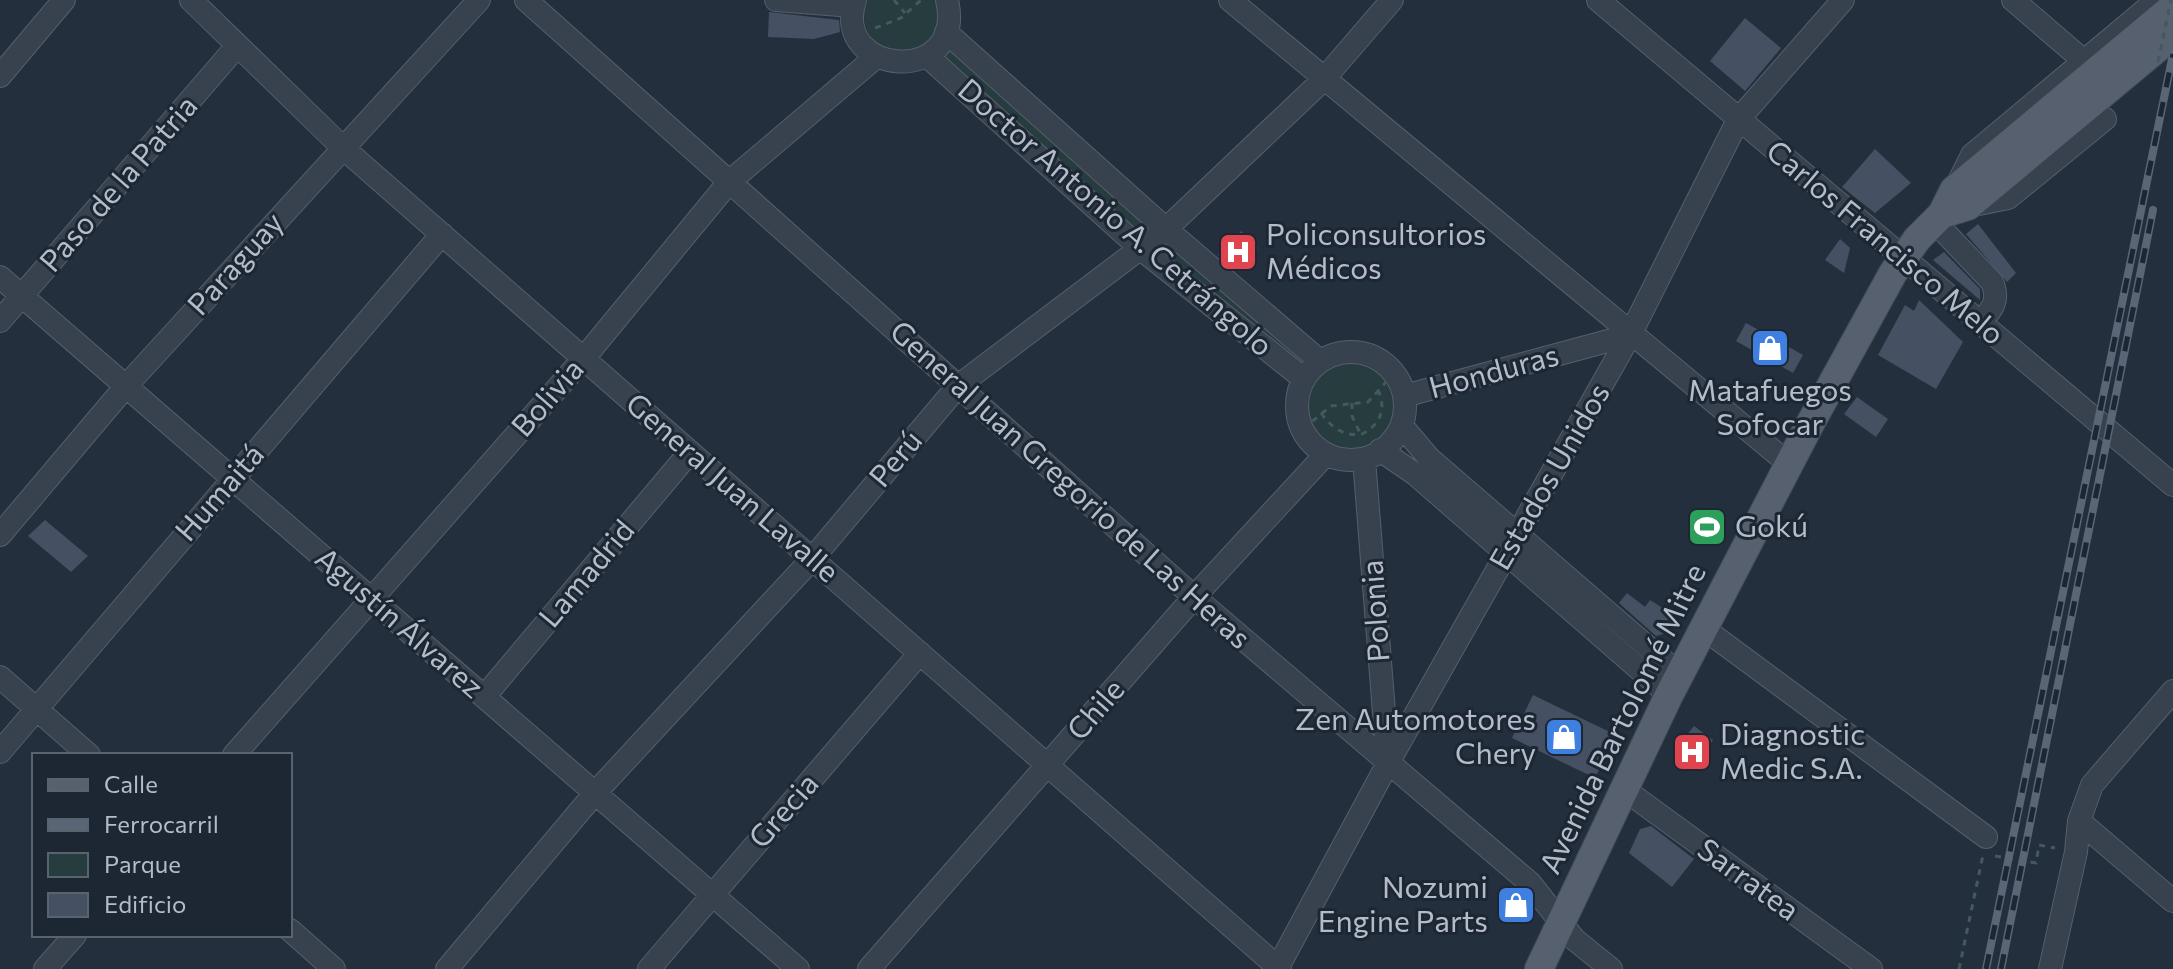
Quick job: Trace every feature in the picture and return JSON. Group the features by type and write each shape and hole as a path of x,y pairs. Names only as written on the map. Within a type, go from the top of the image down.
{"main road":[{"name":"Avenida Bartolomé Mitre","path":"1539,969 1674,684 1789,464 1902,258 1949,208 2173,7"},
{"name":"Avenida Bartolomé Mitre","path":"1949,208 2173,35"}],"street":[{"path":"0,76 64,0"},
{"name":"General Juan Lavalle","path":"191,0 342,147 1279,969"},
{"name":"Paraguay","path":"0,535 126,386 479,0"},
{"name":"General Juan Gregorio de Las Heras","path":"526,0 1194,597 1530,883 1574,939 1611,969"},
{"path":"776,0 854,12 865,47 876,57 902,64 927,56 946,32 949,17 947,0"},
{"path":"1230,0 1789,464"},
{"name":"Perú","path":"447,969 595,793 812,559 958,386 1166,229 1323,80 1392,0"},
{"name":"Carlos Francisco Melo","path":"1598,0 2173,485"},
{"name":"Estados Unidos","path":"1279,969 1388,763 1630,335 1738,120 1843,0"},
{"path":"2013,0 2084,61"},
{"path":"1949,208 1972,155 2157,0"},
{"name":"Doctor Antonio A. Cetrángolo","path":"946,32 1166,229 1320,361"},
{"name":"Paso de la Patria","path":"0,321 237,46"},
{"name":"Doctor Antonio A. Cetrángolo","path":"927,56 1141,249 1304,379"},
{"name":"Bolivia","path":"236,753 584,358 729,182 876,57"},
{"path":"1949,208 2008,198 2105,119"},
{"path":"1949,208 1997,293 1995,304 1980,323"},
{"name":"Humaitá","path":"0,752 442,234"},
{"name":"Agustín Álvarez","path":"0,277 798,969"},
{"name":"Honduras","path":"1404,396 1630,335"},
{"path":"1353,351 1370,355 1394,373 1404,396 1402,426 1393,441 1372,454 1338,459 1312,444 1297,413 1298,395 1304,379 1320,361 1353,351"},
{"path":"1402,426 1513,544 1674,684"},
{"name":"Lamadrid","path":"484,697 690,452"},
{"name":"Chile","path":"869,969 1194,597 1326,454"},
{"path":"1372,454 1415,474 1513,544"},
{"name":"Polonia","path":"1372,454 1388,763"},
{"path":"1703,628 1984,846"},
{"name":"Grecia","path":"649,969 920,653"},
{"path":"0,677 87,753"},
{"path":"2050,969 2076,852 2079,821 2092,785 2173,691"},
{"name":"Sarratea","path":"1625,790 1871,969"},
{"path":"2079,821 2173,901"},
{"path":"292,932 334,969"},
{"path":"45,969 73,937"}],"path":[{"path":"894,0 905,13"},
{"path":"854,12 888,25 921,0"},
{"path":"2158,62 2171,0"},
{"path":"1303,429 1331,406 1368,402 1394,373"},
{"path":"1321,413 1345,434 1362,434 1382,414 1383,404 1378,390"},
{"path":"1352,403 1352,416 1372,454"},
{"path":"1959,969 1984,846 2036,863 2039,845 2076,852"}],"green space":[{"path":"864,0 938,0 939,27 925,47 888,52 867,30"},
{"path":"946,32 1320,361 1304,379 927,56"},
{"path":"1351,358 1369,361 1384,372 1395,387 1398,405 1395,423 1384,438 1369,449 1351,452 1333,449 1318,438 1307,423 1304,405 1307,387 1318,372 1333,361"}],"building":[{"path":"769,12 839,20 840,32 814,39 768,37"},
{"path":"1745,18 1781,48 1745,91 1710,61"},
{"path":"1875,149 1911,183 1875,213 1842,187"},
{"path":"1978,224 2016,273 2007,282 1966,234"},
{"name":"Policonsultorios Médicos","path":"1241,231 1258,248 1236,271 1218,255"},
{"path":"1840,239 1850,248 1844,273 1825,260"},
{"path":"1944,252 1980,289 1980,300 1933,260"},
{"path":"1919,300 1963,342 1936,389 1878,355 1905,305 1914,311"},
{"name":"Matafuegos Sofocar","path":"1746,323 1803,355 1793,373 1736,341"},
{"path":"1857,397 1888,419 1876,437 1844,414"},
{"path":"45,520 88,556 71,572 28,536"},
{"path":"1627,593 1645,607 1650,600 1672,614 1663,634 1656,636 1619,603"},
{"name":"Zen Automotores Chery","path":"1533,695 1616,735 1595,778 1512,738"},
{"name":"Diagnostic Medic S.A.","path":"1694,726 1713,740 1706,750 1710,754 1697,771 1675,754 1683,733 1686,736"},
{"path":"1651,826 1694,859 1672,887 1629,853 1640,829"}],"railway":[{"path":"1986,969 2173,54"},
{"path":"2001,969 2153,210"}],"place":[{"name":"Policonsultorios Médicos","path":"1238,252"},
{"name":"Matafuegos Sofocar","path":"1770,348"},
{"name":"Gokú","path":"1707,527"},
{"name":"Zen Automotores Chery","path":"1564,737"},
{"name":"Diagnostic Medic S.A.","path":"1692,752"},
{"name":"Nozumi Engine Parts","path":"1516,905"}]}
